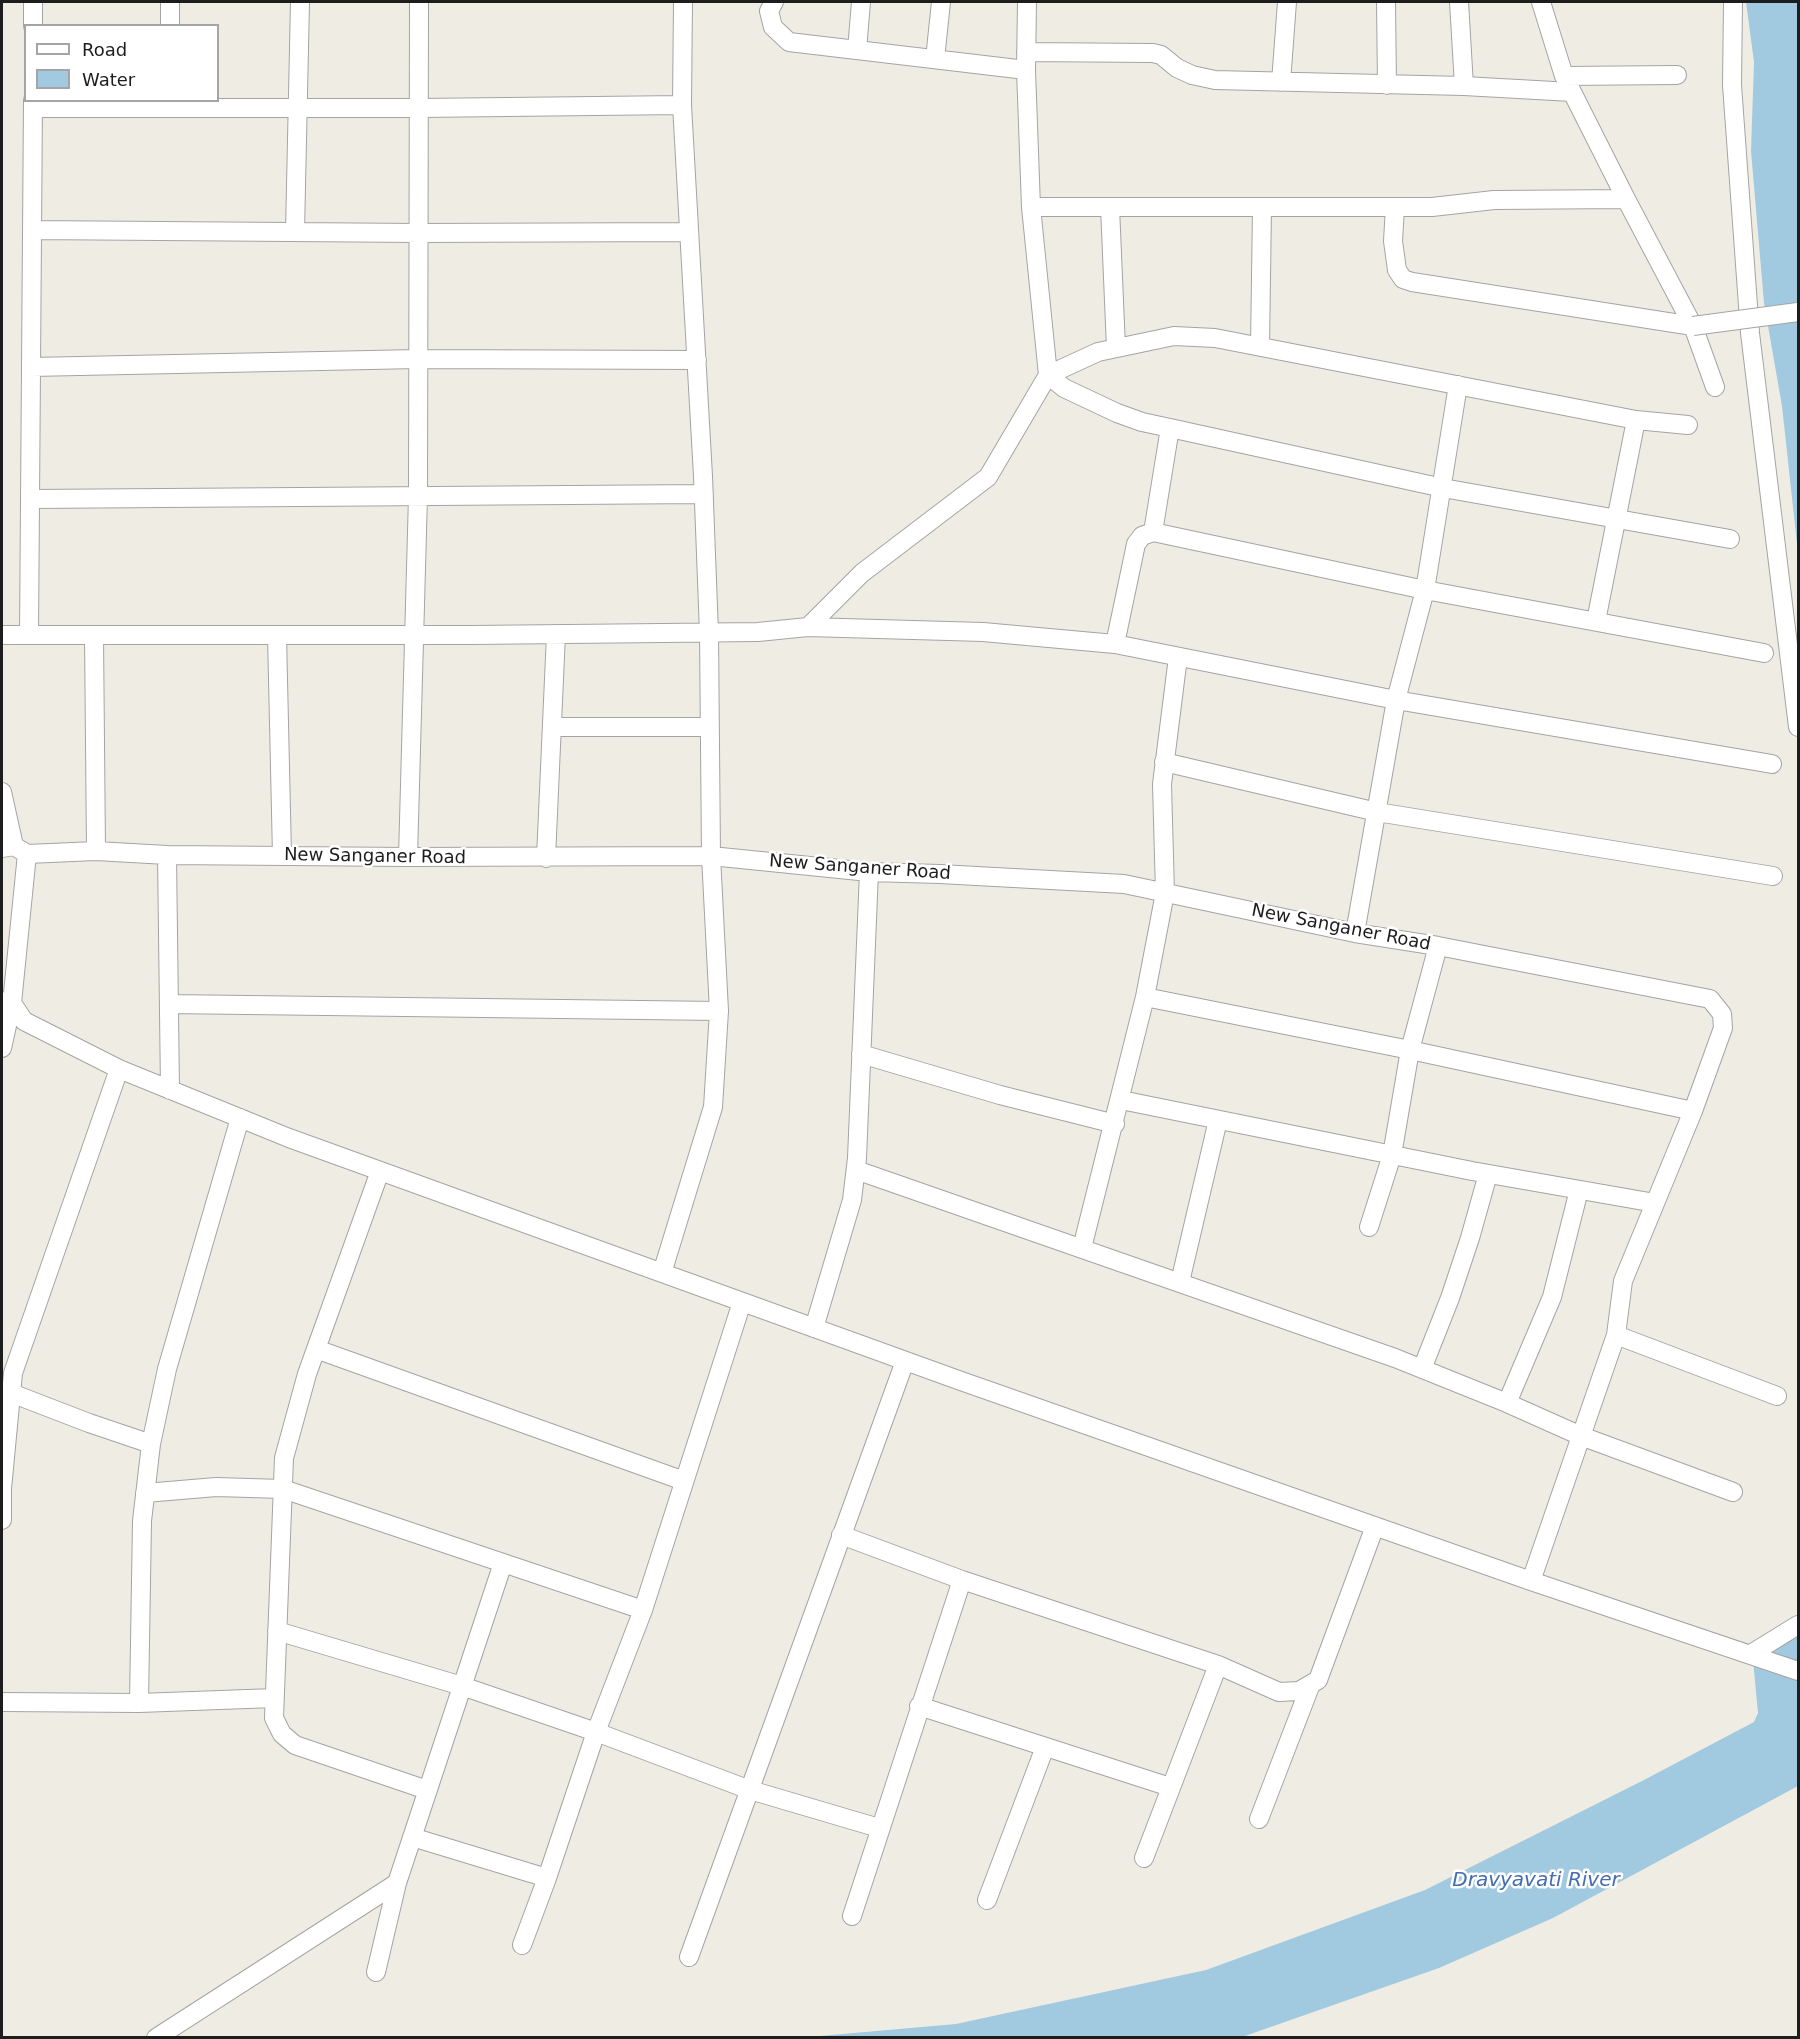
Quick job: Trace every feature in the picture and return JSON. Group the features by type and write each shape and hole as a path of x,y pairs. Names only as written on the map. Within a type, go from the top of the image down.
{"street":[{"path":"33,2 33,24"},
{"path":"170,2 170,24"},
{"path":"295,232 300,2"},
{"path":"408,857 418,496 419,2"},
{"path":"662,1273 713,1107 719,1011 711,856 709,633 704,494 682,105 683,2"},
{"path":"774,2 769,11 773,27 789,42 935,59 1026,61 1153,53 1161,55 1192,75 1215,80 1387,85 1568,84 1677,75"},
{"path":"856,50 861,2"},
{"path":"935,59 941,2"},
{"path":"1027,2 1026,61 1031,207 1048,375 1064,388 1095,404 1142,422 1443,488 1730,539"},
{"path":"1281,82 1287,2"},
{"path":"1386,2 1387,85"},
{"path":"1459,2 1464,86"},
{"path":"1541,2 1568,84 1693,326 1715,387"},
{"path":"1733,2 1732,85 1750,333 1798,727"},
{"path":"29,635 33,104 169,104 299,108 682,105"},
{"path":"1031,207 1432,207 1494,200 1626,199"},
{"path":"1110,207 1116,348"},
{"path":"1260,347 1262,207"},
{"path":"1395,207 1393,241 1397,270 1402,279 1412,282 1693,326 1798,312"},
{"path":"32,230 419,233 689,232"},
{"path":"808,627 862,573 988,477 1048,375 1098,352 1174,336 1215,338 1636,420 1688,426"},
{"path":"31,367 418,358 697,360"},
{"path":"1355,933 1396,700 1425,590 1458,386"},
{"path":"1596,621 1636,420"},
{"path":"1152,532 1170,428"},
{"path":"30,499 704,494"},
{"path":"1115,644 1136,544 1142,536 1152,532 1425,590 1764,653"},
{"path":"2,635 709,633 758,632 808,627 983,632 1115,644 1396,700 1772,764"},
{"path":"546,858 556,634"},
{"path":"94,635 96,851"},
{"path":"277,635 282,856"},
{"path":"1083,1248 1145,997 1165,893 1162,784 1178,657"},
{"path":"552,727 709,727"},
{"path":"1164,762 1377,812 1773,876"},
{"path":"2,792 14,849 7,1001 2,1048"},
{"name":"New Sanganer Road","path":"14,849 167,855 546,858 711,856 869,872 1124,884 1355,933 1438,946 1710,999 1722,1014 1723,1028 1693,1111"},
{"path":"167,855 170,1089"},
{"path":"814,1328 852,1200 856,1170 869,872"},
{"path":"1369,1227 1392,1155 1410,1050 1438,946"},
{"path":"1145,997 1410,1050 1693,1111 1623,1281 1616,1335 1531,1581"},
{"path":"7,1001 24,1021 119,1069 380,1171 905,1361 1531,1581 1798,1671"},
{"path":"169,1004 719,1011"},
{"path":"861,1054 1000,1095 1115,1124"},
{"path":"2,1520 13,1373 119,1069"},
{"path":"1120,1100 1488,1174 1654,1203"},
{"path":"139,1702 142,1521 151,1444 167,1369 240,1118"},
{"path":"1180,1282 1218,1120"},
{"path":"856,1170 1180,1282 1422,1369 1581,1436 1733,1492"},
{"path":"380,1171 307,1374 284,1458 274,1718 282,1734 295,1745 427,1790"},
{"path":"1422,1369 1450,1298 1488,1174"},
{"path":"1507,1403 1552,1297 1579,1190"},
{"path":"522,1945 596,1732 643,1610 742,1302"},
{"path":"1616,1335 1777,1396"},
{"path":"316,1349 684,1481"},
{"path":"689,1957 905,1361"},
{"path":"11,1393 89,1424 151,1444"},
{"path":"145,1493 216,1487 283,1489 643,1610"},
{"path":"841,1535 962,1580 1218,1665 1279,1692 1299,1691 1318,1680 1376,1526"},
{"path":"376,1972 397,1883 503,1563"},
{"path":"852,1917 879,1828 962,1580"},
{"path":"1752,1654 1798,1625"},
{"path":"278,1630 462,1686 596,1732 750,1790 879,1828"},
{"path":"1144,1858 1218,1665"},
{"path":"1260,1819 1311,1684"},
{"path":"2,1702 139,1702 274,1698"},
{"path":"919,1706 1170,1787"},
{"path":"987,1900 1045,1748"},
{"path":"412,1837 547,1878"},
{"path":"156,2037 397,1883"}],"water":[{"path":"1746,2 1798,2 1798,553 1782,406 1764,303 1751,151 1754,62"},
{"name":"Dravyavati River","path":"1798,1633 1798,1786 1553,1918 1439,1968 1242,2037 797,2038 956,2024 1206,1970 1425,1890 1754,1722 1758,1713 1753,1660"}]}
